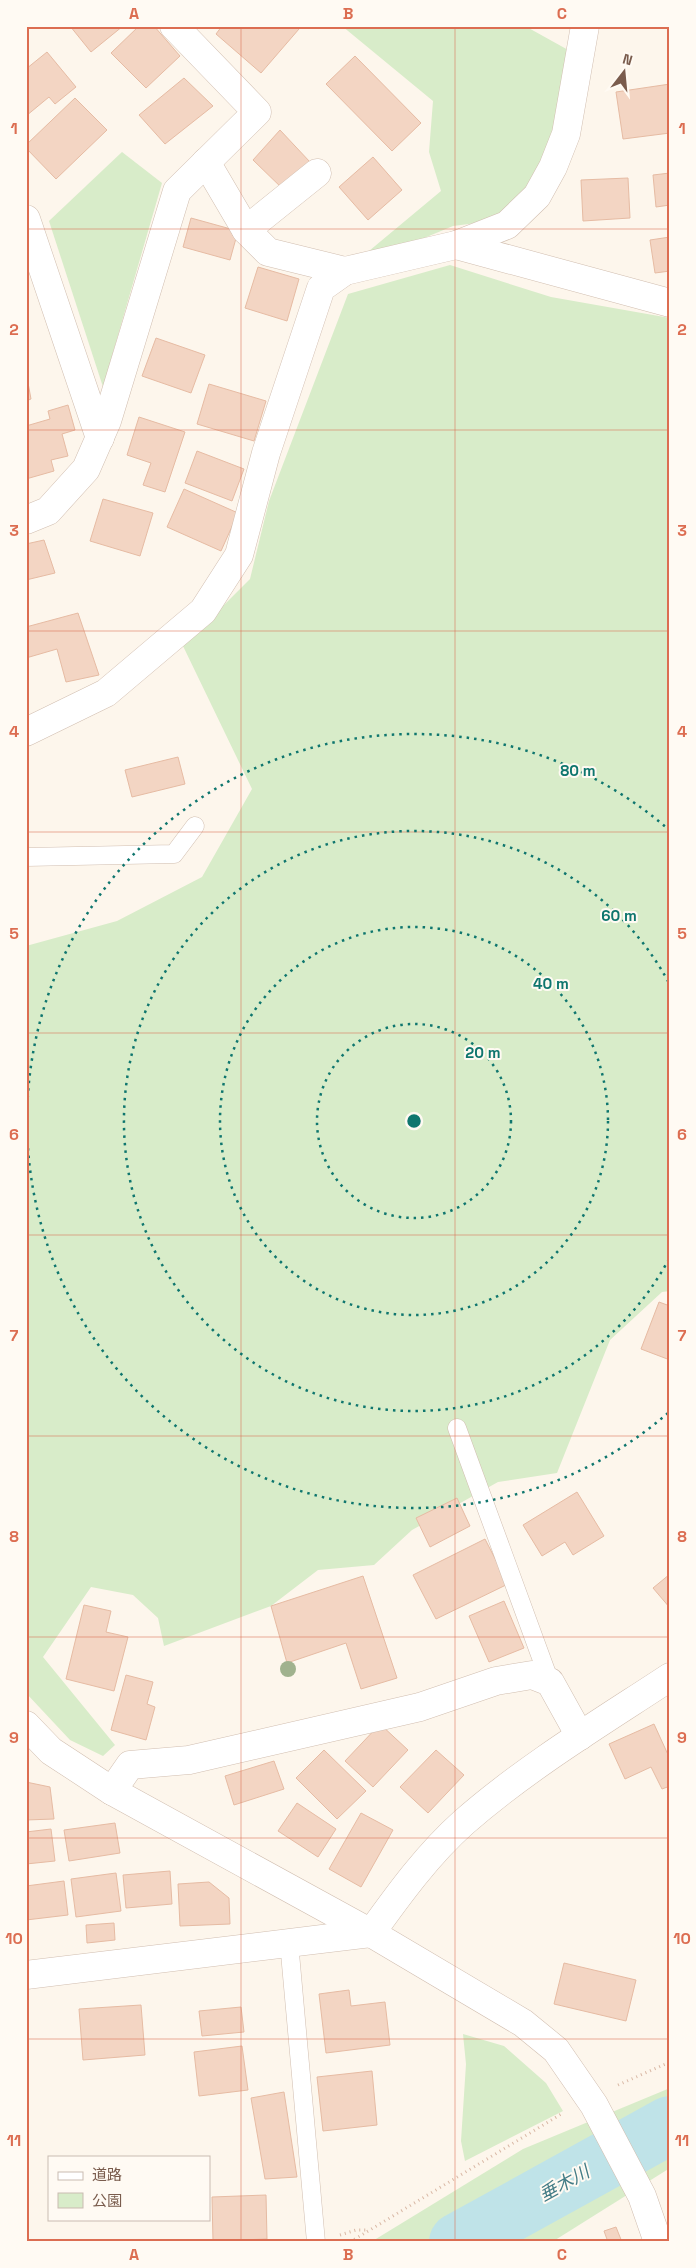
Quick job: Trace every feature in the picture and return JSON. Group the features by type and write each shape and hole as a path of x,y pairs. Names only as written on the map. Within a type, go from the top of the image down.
{"street":[{"path":"26,520 48,511 86,469 107,421 177,191 257,112 174,26"},
{"path":"26,732 106,694 204,611 239,555 266,453 321,288 345,271 456,245 507,226 537,196 553,167 566,134 584,26"},
{"path":"206,162 246,230 268,252 345,271"},
{"path":"246,230 317,173"},
{"path":"26,219 100,438"},
{"path":"456,245 670,303"},
{"path":"112,1792 130,1765 189,1760 401,1712 496,1681 532,1675 550,1682 580,1736"},
{"path":"26,1975 371,1933 402,1888 463,1823 515,1782 580,1736 670,1677"},
{"path":"26,1725 51,1751 112,1792 371,1933 506,2013 539,2035 556,2050 568,2065 591,2101 642,2196 658,2242"}],"lane":[{"path":"26,857 174,854 195,826"},
{"path":"457,1428 550,1682"},
{"path":"290,1942 316,2242"}],"path":[{"path":"350,2242 591,2101 670,2062"},
{"path":"337,2236 356,2230 369,2230"}],"green space":[{"path":"342,26 525,26 579,56 560,151 515,218 453,226 345,271 441,191 429,152 433,101"},
{"path":"122,152 162,183 103,387 49,221"},
{"path":"450,265 551,297 670,318 670,1291 662,1292 610,1340 557,1473 498,1482 412,1530 374,1565 318,1570 271,1606 164,1646 158,1618 133,1595 91,1587 43,1657 115,1745 103,1756 70,1740 26,1693 26,946 117,921 202,877 252,789 183,646 250,579 269,501 348,294"},
{"path":"463,2034 504,2046 546,2083 563,2111 465,2161 461,2141 466,2064"},
{"path":"670,2088 670,2168 552,2242 371,2242 523,2149"}],"building":[{"path":"70,26 123,26 91,52"},
{"path":"139,26 154,26 180,56 146,88 111,53"},
{"path":"222,26 295,26 299,29 261,73 216,34"},
{"path":"47,52 76,87 55,104 49,97 26,116 26,69"},
{"path":"355,56 421,123 392,151 326,84"},
{"path":"184,78 213,106 165,144 139,115"},
{"path":"670,84 670,133 623,139 616,92"},
{"path":"75,98 107,130 56,179 26,148 26,145"},
{"path":"280,130 310,162 285,191 253,160"},
{"path":"373,157 402,190 368,220 339,187"},
{"path":"670,173 670,205 656,207 653,175"},
{"path":"628,178 630,218 583,221 581,180"},
{"path":"191,218 238,231 230,260 183,247"},
{"path":"670,237 670,271 655,273 650,240"},
{"path":"258,267 299,279 287,321 245,308"},
{"path":"156,338 205,355 191,393 142,376"},
{"path":"26,372 31,399 26,401"},
{"path":"209,384 266,401 254,441 197,424"},
{"path":"68,405 75,430 62,434 68,456 51,460 54,471 26,479 26,426 50,419 48,411"},
{"path":"139,417 185,432 165,492 143,485 151,463 127,455"},
{"path":"197,451 244,469 232,501 185,483"},
{"path":"184,489 238,513 221,551 167,527"},
{"path":"103,499 153,513 140,556 90,541"},
{"path":"44,540 55,573 26,580 26,544"},
{"path":"78,613 99,675 66,682 57,649 26,658 26,627"},
{"path":"178,757 185,784 132,797 125,770"},
{"path":"659,1302 670,1306 670,1360 641,1349"},
{"path":"577,1492 604,1536 573,1555 565,1542 542,1556 523,1525"},
{"path":"457,1498 470,1526 430,1547 416,1518"},
{"path":"485,1539 508,1584 436,1619 413,1575"},
{"path":"670,1574 670,1608 653,1588"},
{"path":"363,1576 397,1678 361,1689 346,1643 287,1663 271,1606"},
{"path":"504,1601 524,1648 489,1662 469,1616"},
{"path":"84,1605 111,1611 106,1632 128,1637 114,1691 66,1679"},
{"path":"126,1675 153,1682 147,1704 155,1707 146,1740 111,1730"},
{"path":"380,1724 408,1750 373,1787 345,1761"},
{"path":"654,1724 670,1759 670,1786 662,1789 651,1767 625,1779 609,1744"},
{"path":"324,1750 366,1791 337,1819 296,1778"},
{"path":"436,1750 464,1775 428,1813 400,1787"},
{"path":"274,1761 284,1789 234,1805 225,1776"},
{"path":"26,1782 50,1787 54,1819 26,1820"},
{"path":"297,1803 336,1829 318,1857 278,1831"},
{"path":"361,1813 393,1830 361,1887 329,1869"},
{"path":"115,1823 120,1853 69,1861 64,1830"},
{"path":"51,1829 55,1861 26,1864 26,1832"},
{"path":"170,1871 172,1904 126,1908 123,1875"},
{"path":"116,1873 121,1911 76,1917 71,1879"},
{"path":"64,1881 68,1915 26,1920 26,1886"},
{"path":"209,1882 229,1898 230,1924 180,1926 178,1884"},
{"path":"114,1923 115,1940 87,1943 86,1925"},
{"path":"564,1963 636,1980 626,2021 554,2004"},
{"path":"349,1990 351,2006 385,2002 390,2045 326,2053 319,1994"},
{"path":"141,2005 145,2055 83,2060 79,2009"},
{"path":"241,2007 244,2032 202,2036 199,2011"},
{"path":"242,2046 248,2090 199,2096 194,2052"},
{"path":"372,2071 377,2125 323,2131 317,2077"},
{"path":"284,2092 297,2177 265,2179 251,2098"},
{"path":"266,2195 267,2239 213,2241 212,2197"},
{"path":"616,2227 622,2242 608,2242 604,2231"}],"waterway":[{"name":"垂木川","path":"458,2242 670,2125"}]}
